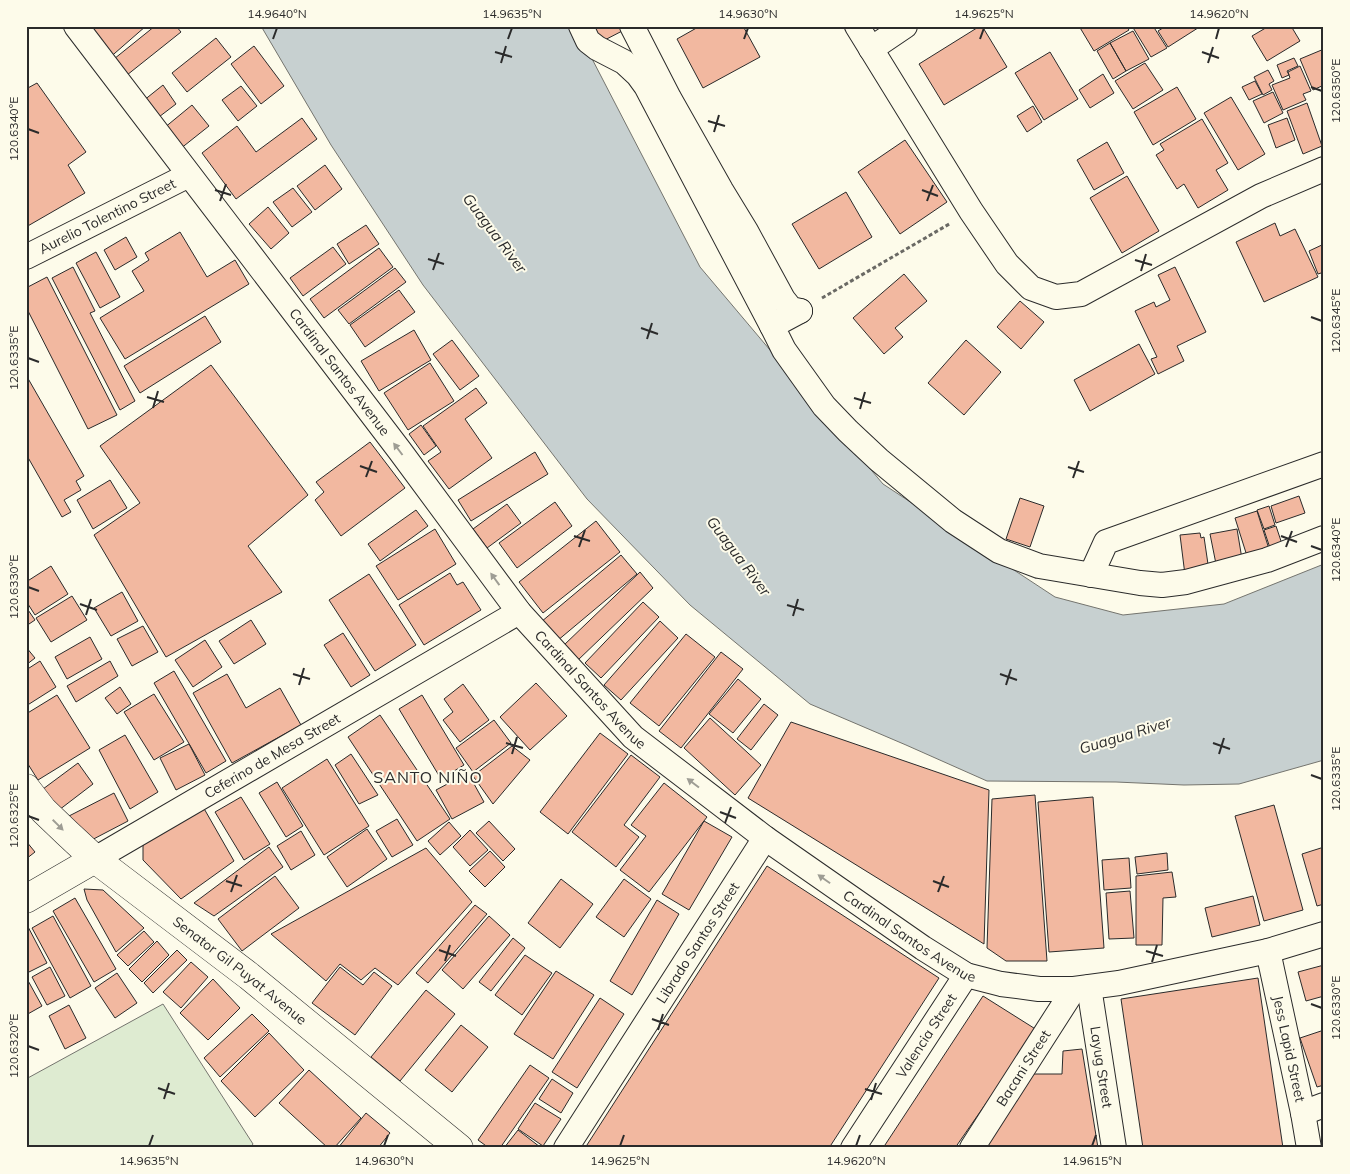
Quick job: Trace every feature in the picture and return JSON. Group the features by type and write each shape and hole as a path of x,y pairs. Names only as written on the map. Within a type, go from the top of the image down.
{"main road":[{"name":"Senator Gil Puyat Avenue","path":"26,788 49,816 95,859 249,976 458,1148"},
{"name":"Ceferino de Mesa Street","path":"26,899 95,859"}],"street":[{"name":"Cardinal Santos Avenue","path":"76,26 400,451 519,612 633,737 765,838 923,948 966,975 1001,984 1039,989 1082,988 1119,983 1268,951 1324,934"},
{"path":"580,26 588,41 597,48 624,62 638,75 646,86 784,350 824,406 879,460 953,521 999,551 1039,566 1162,585 1186,582 1267,560 1324,538"},
{"path":"632,26 674,106 783,299 791,309 800,311"},
{"path":"857,26 971,211 1007,264 1031,288 1056,297 1081,294 1262,196 1324,169"},
{"path":"871,49 905,26"},
{"name":"Aurelio Tolentino Street","path":"26,257 189,175"},
{"path":"772,326 800,311"},
{"path":"1091,575 1106,542 1324,464"},
{"name":"Ceferino de Mesa Street","path":"95,859 519,612"},
{"name":"Librado Santos Street","path":"566,1148 765,838"},
{"name":"Jess Lapid Street","path":"1268,951 1313,1109 1309,1148"},
{"name":"Valencia Street","path":"853,1148 966,975"},
{"name":"Bacani Street","path":"972,1148 1082,988"},
{"name":"Layug Street","path":"1082,988 1114,1148"}],"path":[{"path":"800,311 971,211"}],"green space":[{"path":"163,1004 253,1144 250,1148 26,1148 26,1079"}],"water":[{"name":"Guagua River","path":"261,26 575,26 700,267 883,484 1055,597 1123,615 1224,604 1324,564 1324,760 1239,784 1184,785 1116,782 987,781 810,704 690,605 587,499 423,285 331,145"}],"building":[{"path":"78,26 146,26 107,60"},
{"path":"155,26 176,26 181,32 122,79 109,63"},
{"path":"588,26 624,26 626,29 597,44"},
{"path":"700,26 743,26 760,57 703,88 677,39"},
{"path":"982,26 1007,67 944,105 919,64"},
{"path":"1079,26 1126,26 1129,30 1094,51"},
{"path":"1132,26 1153,26 1167,48 1151,57"},
{"path":"1166,26 1201,26 1168,47 1158,31"},
{"path":"1269,26 1291,26 1300,41 1267,61 1252,36"},
{"path":"1133,31 1149,59 1126,71 1110,43"},
{"path":"216,38 231,57 187,92 172,73"},
{"path":"1110,43 1126,71 1113,79 1097,51"},
{"path":"254,46 284,86 261,104 231,64"},
{"path":"1324,49 1324,85 1313,90 1300,59"},
{"path":"1050,52 1078,99 1044,120 1015,73"},
{"path":"1294,58 1298,66 1287,71 1289,75 1282,78 1277,65"},
{"path":"1145,63 1163,90 1133,109 1115,81"},
{"path":"1300,66 1311,91 1303,94 1306,100 1283,110 1272,85 1290,78 1288,72"},
{"path":"1268,70 1274,81 1269,84 1272,90 1263,95 1254,77"},
{"path":"1103,74 1114,93 1090,108 1079,90"},
{"path":"1255,81 1262,94 1249,100 1242,87"},
{"path":"37,83 86,152 68,165 85,193 26,227 26,89"},
{"path":"163,85 176,104 151,123 138,105"},
{"path":"241,86 257,106 238,121 222,100"},
{"path":"1177,87 1196,119 1153,145 1134,112"},
{"path":"1273,92 1283,113 1264,123 1253,101"},
{"path":"1231,97 1265,154 1238,170 1204,113"},
{"path":"1307,103 1322,146 1303,154 1287,111"},
{"path":"192,105 209,126 175,153 158,133"},
{"path":"1033,106 1042,122 1027,132 1017,116"},
{"path":"302,118 317,139 236,199 202,153 237,126 256,152"},
{"path":"1287,118 1295,140 1276,148 1268,125"},
{"path":"1202,119 1228,163 1216,170 1228,190 1198,208 1184,184 1177,189 1156,155 1164,150 1160,144"},
{"path":"905,140 947,202 900,234 858,172"},
{"path":"1107,142 1124,173 1094,190 1077,160"},
{"path":"325,165 342,189 315,210 297,186"},
{"path":"1127,176 1159,231 1122,253 1090,198"},
{"path":"293,188 312,212 292,227 273,202"},
{"path":"846,192 872,237 819,269 792,224"},
{"path":"268,207 289,233 271,249 249,224"},
{"path":"1275,223 1280,236 1295,229 1318,277 1264,302 1236,242"},
{"path":"366,225 379,244 349,264 337,244"},
{"path":"180,232 207,277 235,260 249,284 125,359 100,318 144,291 132,271 149,260 145,253"},
{"path":"126,237 137,257 115,270 104,250"},
{"path":"1324,244 1324,272 1318,274 1309,251"},
{"path":"333,247 346,264 303,296 290,278"},
{"path":"379,248 393,267 324,318 310,299"},
{"path":"96,252 120,297 100,308 76,263"},
{"path":"73,267 95,311 90,313 135,401 120,410 52,278"},
{"path":"1175,267 1206,332 1177,346 1184,361 1158,374 1151,359 1157,357 1135,311 1154,302 1156,307 1170,300 1158,275"},
{"path":"395,268 406,282 349,324 338,310"},
{"path":"904,274 927,301 895,328 903,337 884,354 853,318"},
{"path":"47,277 117,415 88,429 26,307 26,288"},
{"path":"399,290 415,312 365,347 350,325"},
{"path":"1020,301 1044,322 1021,349 997,327"},
{"path":"205,316 221,342 140,393 124,366"},
{"path":"414,330 431,360 379,391 361,361"},
{"path":"452,340 479,376 460,390 433,354"},
{"path":"966,340 1001,372 964,415 928,383"},
{"path":"1139,344 1155,374 1090,411 1074,380"},
{"path":"430,363 454,401 408,430 384,393"},
{"path":"211,365 308,495 248,546 282,592 166,657 94,535 140,503 100,446"},
{"path":"26,375 84,476 76,481 81,490 64,500 71,512 62,517 26,454"},
{"path":"476,388 487,403 465,419 492,458 449,489 428,461 441,452 423,426"},
{"path":"421,425 436,446 424,455 409,434"},
{"path":"370,442 405,488 341,536 315,500 324,492 316,482"},
{"path":"535,452 548,474 471,521 458,500"},
{"path":"110,480 127,508 93,529 77,500"},
{"path":"1299,496 1305,513 1276,523 1271,506"},
{"path":"1020,498 1044,506 1030,547 1006,539"},
{"path":"555,502 572,526 517,568 499,543"},
{"path":"507,504 521,523 487,548 473,529"},
{"path":"1269,506 1275,525 1264,529 1257,510"},
{"path":"416,510 428,526 380,561 368,544"},
{"path":"1257,511 1269,549 1247,556 1235,518"},
{"path":"596,521 620,552 543,613 519,582"},
{"path":"1276,526 1282,544 1270,548 1264,530"},
{"path":"435,529 456,564 398,600 376,566"},
{"path":"1237,529 1242,559 1216,564 1210,534"},
{"path":"1200,533 1201,538 1204,537 1209,571 1185,575 1180,535"},
{"path":"621,555 637,574 557,641 541,622"},
{"path":"51,566 68,594 35,615 26,601 26,582"},
{"path":"640,572 653,588 577,661 563,646"},
{"path":"450,573 457,585 463,582 481,610 424,645 399,605"},
{"path":"369,574 416,645 375,671 329,600"},
{"path":"122,592 138,621 111,636 94,608"},
{"path":"72,596 87,620 51,642 36,618"},
{"path":"643,602 659,617 601,678 585,663"},
{"path":"26,607 35,620 26,626"},
{"path":"251,620 266,644 234,664 219,641"},
{"path":"660,621 678,638 621,700 604,685"},
{"path":"143,626 158,652 132,666 117,639"},
{"path":"343,633 370,675 351,687 324,645"},
{"path":"686,634 715,657 659,726 630,703"},
{"path":"90,637 102,659 67,679 55,657"},
{"path":"205,640 222,667 193,687 175,660"},
{"path":"26,647 35,658 26,665"},
{"path":"721,652 743,669 681,748 659,731"},
{"path":"40,661 56,687 26,706 26,670"},
{"path":"110,661 118,676 76,702 67,686"},
{"path":"174,671 226,761 206,773 154,683"},
{"path":"227,674 246,708 280,688 301,725 232,763 193,693"},
{"path":"738,679 761,699 733,733 709,714"},
{"path":"536,683 567,716 530,750 500,717"},
{"path":"463,684 489,720 460,742 443,720 453,712 444,699"},
{"path":"120,687 131,704 117,714 105,698"},
{"path":"154,694 184,742 154,760 124,712"},
{"path":"57,695 90,748 38,780 26,761 26,714"},
{"path":"422,695 464,765 441,779 399,709"},
{"path":"764,704 778,715 751,750 737,739"},
{"path":"380,715 450,819 417,841 348,737"},
{"path":"710,718 761,765 735,795 684,748"},
{"path":"494,720 511,743 473,772 456,748"},
{"path":"791,722 989,790 984,944 748,798"},
{"path":"600,733 628,754 568,834 540,812"},
{"path":"125,735 158,792 130,809 99,750"},
{"path":"189,744 205,775 176,790 160,758"},
{"path":"512,746 530,760 493,804 473,776"},
{"path":"351,754 378,795 359,804 335,765"},
{"path":"631,755 660,777 624,825 639,837 616,867 572,832"},
{"path":"327,759 369,826 324,855 282,788"},
{"path":"78,763 93,784 59,810 43,789"},
{"path":"468,773 484,802 452,819 436,790"},
{"path":"277,782 303,826 286,837 259,793"},
{"path":"664,783 707,817 649,892 620,870 646,836 631,825"},
{"path":"114,793 128,821 84,844 69,816"},
{"path":"1035,795 1047,961 1006,961 987,948 992,799"},
{"path":"241,797 270,844 244,860 215,812"},
{"path":"1093,797 1104,948 1049,952 1038,802"},
{"path":"202,805 234,861 181,899 143,860 143,842"},
{"path":"1274,805 1303,910 1264,921 1235,816"},
{"path":"397,819 413,845 392,857 376,831"},
{"path":"489,821 515,849 503,861 476,833"},
{"path":"704,821 732,837 689,910 662,894"},
{"path":"449,822 461,836 440,855 428,841"},
{"path":"367,829 387,859 347,887 327,857"},
{"path":"470,830 488,850 470,866 453,847"},
{"path":"301,831 315,855 291,870 277,846"},
{"path":"26,841 35,852 26,859"},
{"path":"269,847 283,867 214,916 194,903"},
{"path":"1324,847 1324,904 1317,906 1302,854"},
{"path":"426,848 472,902 398,985 375,968 361,980 340,964 326,981 271,934"},
{"path":"490,851 505,867 485,887 469,871"},
{"path":"1167,853 1168,870 1137,874 1135,857"},
{"path":"1129,858 1131,888 1104,890 1102,860"},
{"path":"767,866 939,978 829,1148 585,1148"},
{"path":"1172,872 1176,897 1163,898 1162,945 1136,945 1136,876"},
{"path":"275,876 299,908 242,951 218,919"},
{"path":"561,879 593,904 560,948 528,923"},
{"path":"624,879 651,899 624,937 596,917"},
{"path":"84,889 103,890 144,928 116,952 87,900"},
{"path":"1130,891 1134,938 1109,939 1106,893"},
{"path":"1253,896 1260,925 1212,937 1205,908"},
{"path":"75,898 116,969 94,982 53,911"},
{"path":"657,900 679,914 632,995 610,981"},
{"path":"475,905 487,914 428,983 416,973"},
{"path":"53,916 91,986 70,998 32,928"},
{"path":"489,916 510,935 463,989 442,970"},
{"path":"26,923 47,963 29,972 26,966"},
{"path":"144,931 154,942 128,966 117,955"},
{"path":"513,938 525,948 491,991 479,982"},
{"path":"157,941 169,955 142,982 129,969"},
{"path":"177,950 187,960 153,993 144,983"},
{"path":"525,955 552,973 522,1015 495,995"},
{"path":"191,962 208,977 181,1008 163,992"},
{"path":"1324,965 1324,996 1306,1001 1298,972"},
{"path":"50,967 65,996 47,1005 32,977"},
{"path":"340,967 363,985 374,972 392,986 355,1035 312,1003"},
{"path":"556,971 594,995 553,1059 514,1034"},
{"path":"117,973 137,1003 115,1018 95,988"},
{"path":"26,977 42,1006 26,1015"},
{"path":"1258,978 1283,1148 1143,1148 1121,999"},
{"path":"213,979 240,1008 208,1040 180,1013"},
{"path":"426,990 455,1014 400,1081 371,1057"},
{"path":"983,996 1037,1030 955,1148 883,1148"},
{"path":"600,998 624,1014 577,1088 552,1072"},
{"path":"69,1005 86,1038 65,1049 49,1016"},
{"path":"252,1014 269,1031 220,1077 204,1058"},
{"path":"461,1025 488,1047 452,1092 425,1070"},
{"path":"1324,1030 1324,1085 1317,1087 1300,1038"},
{"path":"269,1033 304,1070 255,1117 221,1081"},
{"path":"1082,1049 1098,1148 981,1148 1031,1074 1062,1074 1063,1051"},
{"path":"530,1065 549,1078 500,1148 489,1148 478,1140"},
{"path":"309,1070 361,1118 334,1148 328,1148 279,1103"},
{"path":"552,1079 573,1093 561,1113 539,1099"},
{"path":"535,1103 561,1119 543,1146 518,1129"},
{"path":"366,1113 390,1133 378,1148 338,1148"},
{"path":"518,1130 540,1147 541,1148 504,1148"}],"district":[{"name":"SANTO NIÑO","path":"428,777"}]}
